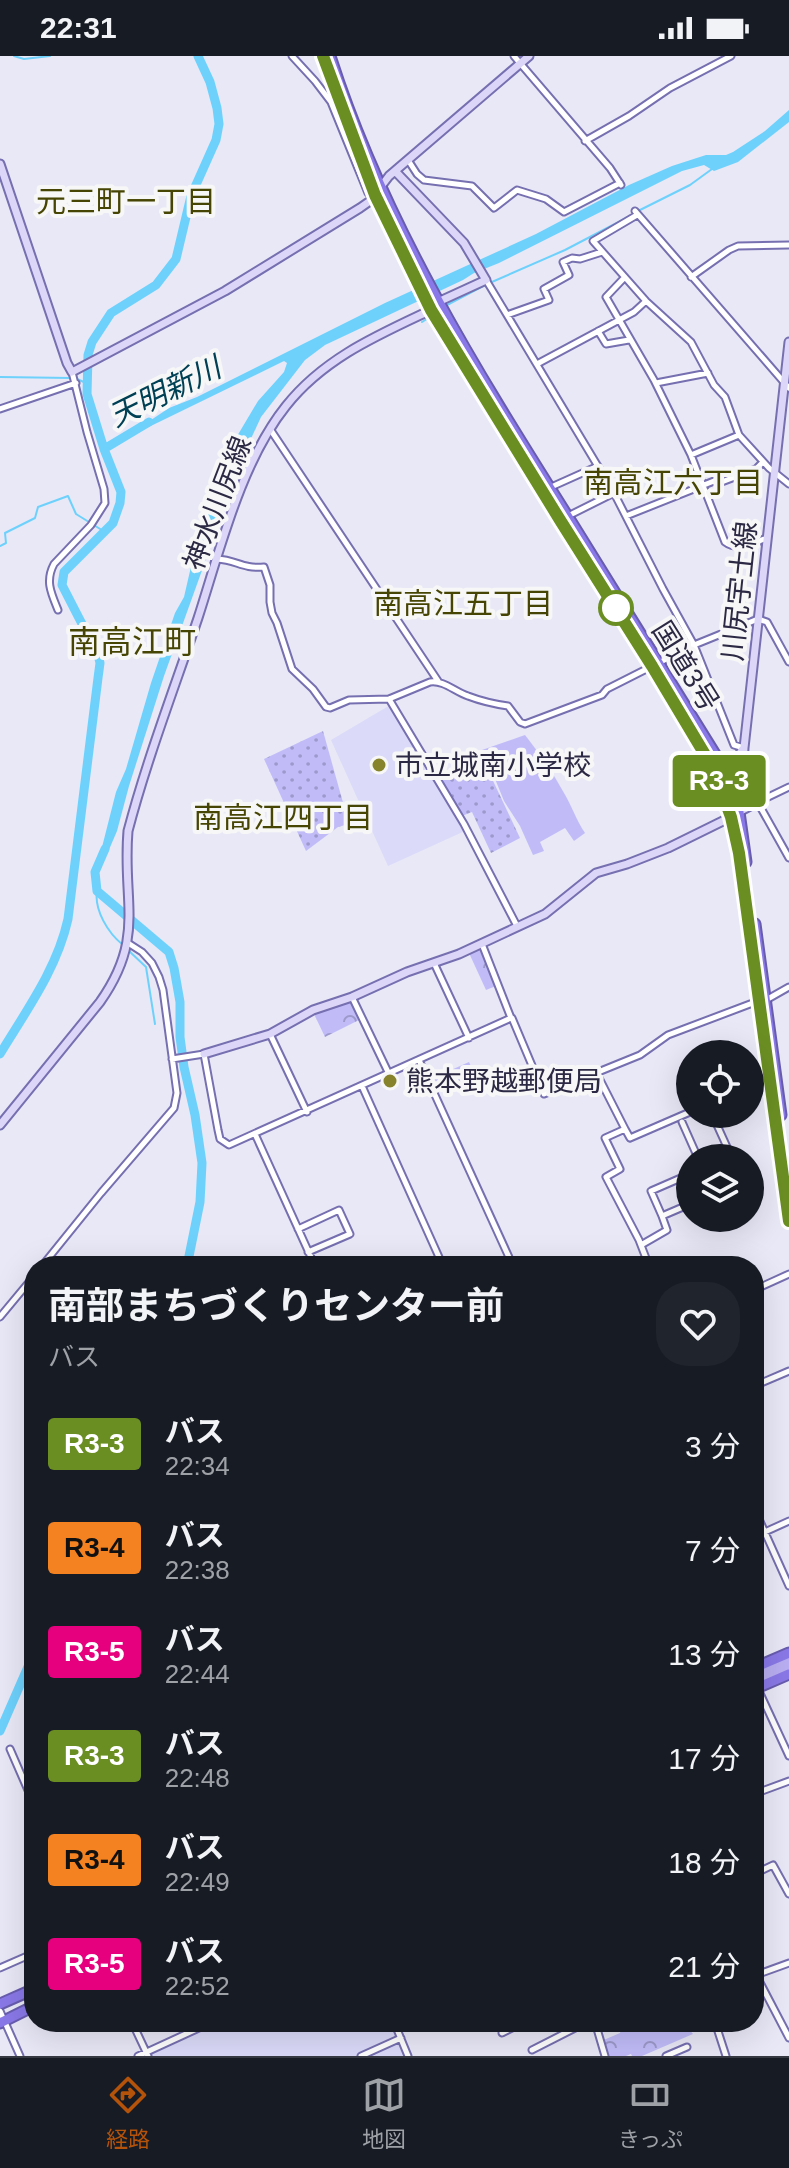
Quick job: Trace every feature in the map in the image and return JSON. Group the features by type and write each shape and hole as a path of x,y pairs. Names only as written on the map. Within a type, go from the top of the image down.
{"highway":[{"name":"国道3号","path":"323,56 377,191 432,302 655,664 718,759 735,814 789,1173"},
{"name":"国道3号","path":"330,56 377,191"},
{"name":"国道3号","path":"432,302 549,488 564,518"},
{"name":"国道3号","path":"655,664 723,781"},
{"name":"国道3号","path":"762,1000 789,1221"},
{"path":"764,1664 789,1653"},
{"path":"764,1684 789,1674"},
{"path":"0,2004 24,1993"},
{"path":"1,2018 24,2010"}],"main road":[{"path":"0,164 67,363 76,370 240,282 360,208 395,171 529,56"},
{"path":"395,171 464,243 483,276"},
{"name":"神水川尻線","path":"0,1125 112,985 123,962 129,940 128,831 217,559 250,468 270,429 300,390 335,359 483,276"},
{"name":"川尻宇土線","path":"735,814 742,785 774,473 787,385 789,342"},
{"path":"718,759 727,761 744,748"},
{"name":"川尻宇土線","path":"723,781 744,748"},
{"path":"723,781 736,777 743,765"},
{"path":"204,1054 270,1034 313,1010 459,954 545,914 596,873 668,848 758,802"},
{"path":"764,1671 789,1660"},
{"path":"764,1682 789,1667"}],"street":[{"path":"292,56 331,102 368,193 377,191"},
{"path":"408,160 424,180 472,186 494,208 517,190 546,199 564,212 621,184 514,56"},
{"path":"585,141 670,88 731,56"},
{"path":"787,385 636,213 593,241 646,301 691,342 714,385 725,397 739,435 774,473 789,484"},
{"path":"691,277 738,246 789,245"},
{"path":"507,315 549,300 544,289 569,275 563,262 602,252"},
{"path":"483,276 614,493 694,645 734,745 744,748"},
{"path":"625,277 606,297 656,383 691,455 725,542 741,547 767,538"},
{"path":"537,364 634,312 646,301"},
{"path":"598,331 606,344 629,340"},
{"path":"58,610 49,588 51,569 91,525 105,503 76,383 76,370"},
{"path":"656,383 708,373"},
{"path":"0,409 76,383"},
{"path":"270,429 438,681 465,695 508,706 520,722 525,724 602,695 607,689 655,664 758,619 767,622 789,662"},
{"path":"691,455 739,435"},
{"path":"626,516 714,481 719,483 756,469 763,462"},
{"path":"549,488 598,466"},
{"path":"564,518 614,493"},
{"path":"217,559 250,568 264,567 270,585 272,613 292,669 326,707 349,700 389,699 438,681"},
{"path":"780,647 789,644"},
{"path":"389,699 464,824 517,926"},
{"path":"742,785 748,785 789,858"},
{"path":"758,802 789,787"},
{"path":"50,1256 174,1108 177,1093 163,990 152,963 129,940"},
{"path":"481,943 544,1094 640,1055 668,1035 789,987"},
{"path":"434,962 469,1038"},
{"path":"352,997 389,1074"},
{"path":"173,1058 204,1054 220,1139 229,1145 511,1018"},
{"path":"270,1034 307,1112"},
{"path":"419,1060 508,1256"},
{"path":"597,1074 630,1138 676,1118"},
{"path":"362,1086 438,1256"},
{"path":"625,1129 605,1138 620,1169 606,1177 645,1256"},
{"path":"255,1134 310,1256"},
{"path":"641,1245 667,1230 651,1191 676,1180"},
{"path":"298,1229 339,1210 350,1234 308,1252"},
{"path":"662,1216 676,1210"},
{"path":"764,1285 789,1274"},
{"path":"0,1317 24,1288"},
{"path":"764,1382 789,1371"},
{"path":"789,1521 765,1532 789,1586"},
{"path":"764,1705 789,1756"},
{"path":"10,1749 24,1781"},
{"path":"764,1790 789,1781"},
{"path":"764,1869 773,1865 789,1894"},
{"path":"0,1968 24,1957"},
{"path":"764,1970 789,1963"},
{"path":"764,1990 789,2038"},
{"path":"1,2018 20,2056"},
{"path":"137,2032 147,2054"},
{"path":"138,2056 192,2032"},
{"path":"398,2032 408,2056"},
{"path":"532,2050 567,2032"},
{"path":"598,2032 605,2056"},
{"path":"718,2032 726,2056"},
{"path":"361,2056 401,2038"},
{"path":"666,2056 687,2047"}],"shaded area":[{"path":"392,704 467,830 388,866 331,740"},
{"path":"191,2032 398,2032 408,2056 148,2056 146,2052"}],"green space":[{"path":"323,731 349,824 338,827 306,851 264,759"},
{"path":"525,735 555,778 585,833 574,841 565,828 540,842 544,851 533,855 504,801 482,750"},
{"path":"486,766 520,838 491,853 472,812 462,816 441,781"},
{"path":"479,948 496,986 486,990 469,953"},
{"path":"351,1002 359,1020 325,1037 314,1014"},
{"path":"469,1062 475,1075 437,1093 431,1079"},
{"path":"620,2033 693,2034 642,2056 605,2056 599,2042"}],"water":[{"path":"789,110 789,122 738,162 714,171 704,165 682,171 499,263 325,345 305,360 261,417 226,493 210,533 205,562 164,676 117,831 108,852 99,859 116,792 126,769 151,683 175,613 184,597 196,545 233,443 258,401 284,372 287,363 284,361 118,442 169,408 536,234 629,185 706,155 733,152"}],"waterway":[{"path":"14,56 24,59 50,56"},
{"name":"天明新川","path":"0,1054 49,972 68,919 100,663 62,585 64,572 113,523 121,492 87,394 88,355 92,342 111,313 156,285 176,259 191,196 216,140 219,124 210,82 198,56"},
{"path":"640,210 690,185 712,169"},
{"path":"447,305 632,215"},
{"path":"422,322 430,317"},
{"path":"0,377 71,378"},
{"path":"77,379 86,383"},
{"name":"天明新川","path":"104,449 149,422"},
{"path":"0,546 6,543 5,533 35,518 38,507 68,496 76,514 105,532"},
{"path":"105,849 95,872 97,891 169,952 174,968 180,1002 184,1067 202,1163 200,1202 189,1256"},
{"path":"97,891 103,921 123,945"},
{"path":"128,950 146,967 155,1024"},
{"path":"0,1731 24,1676"}],"bus line":[{"name":"R3-3","path":"323,56 375,195 431,310 652,666 718,779 739,853 789,1221"}],"place":[{"name":"市立城南小学校","path":"379,765"},
{"name":"熊本野越郵便局","path":"390,1081"}],"district":[{"name":"元三町一丁目","path":"126,202"},
{"name":"南高江六丁目","path":"673,483"},
{"name":"南高江五丁目","path":"463,604"},
{"name":"南高江町","path":"132,642"},
{"name":"南高江四丁目","path":"283,818"}]}
